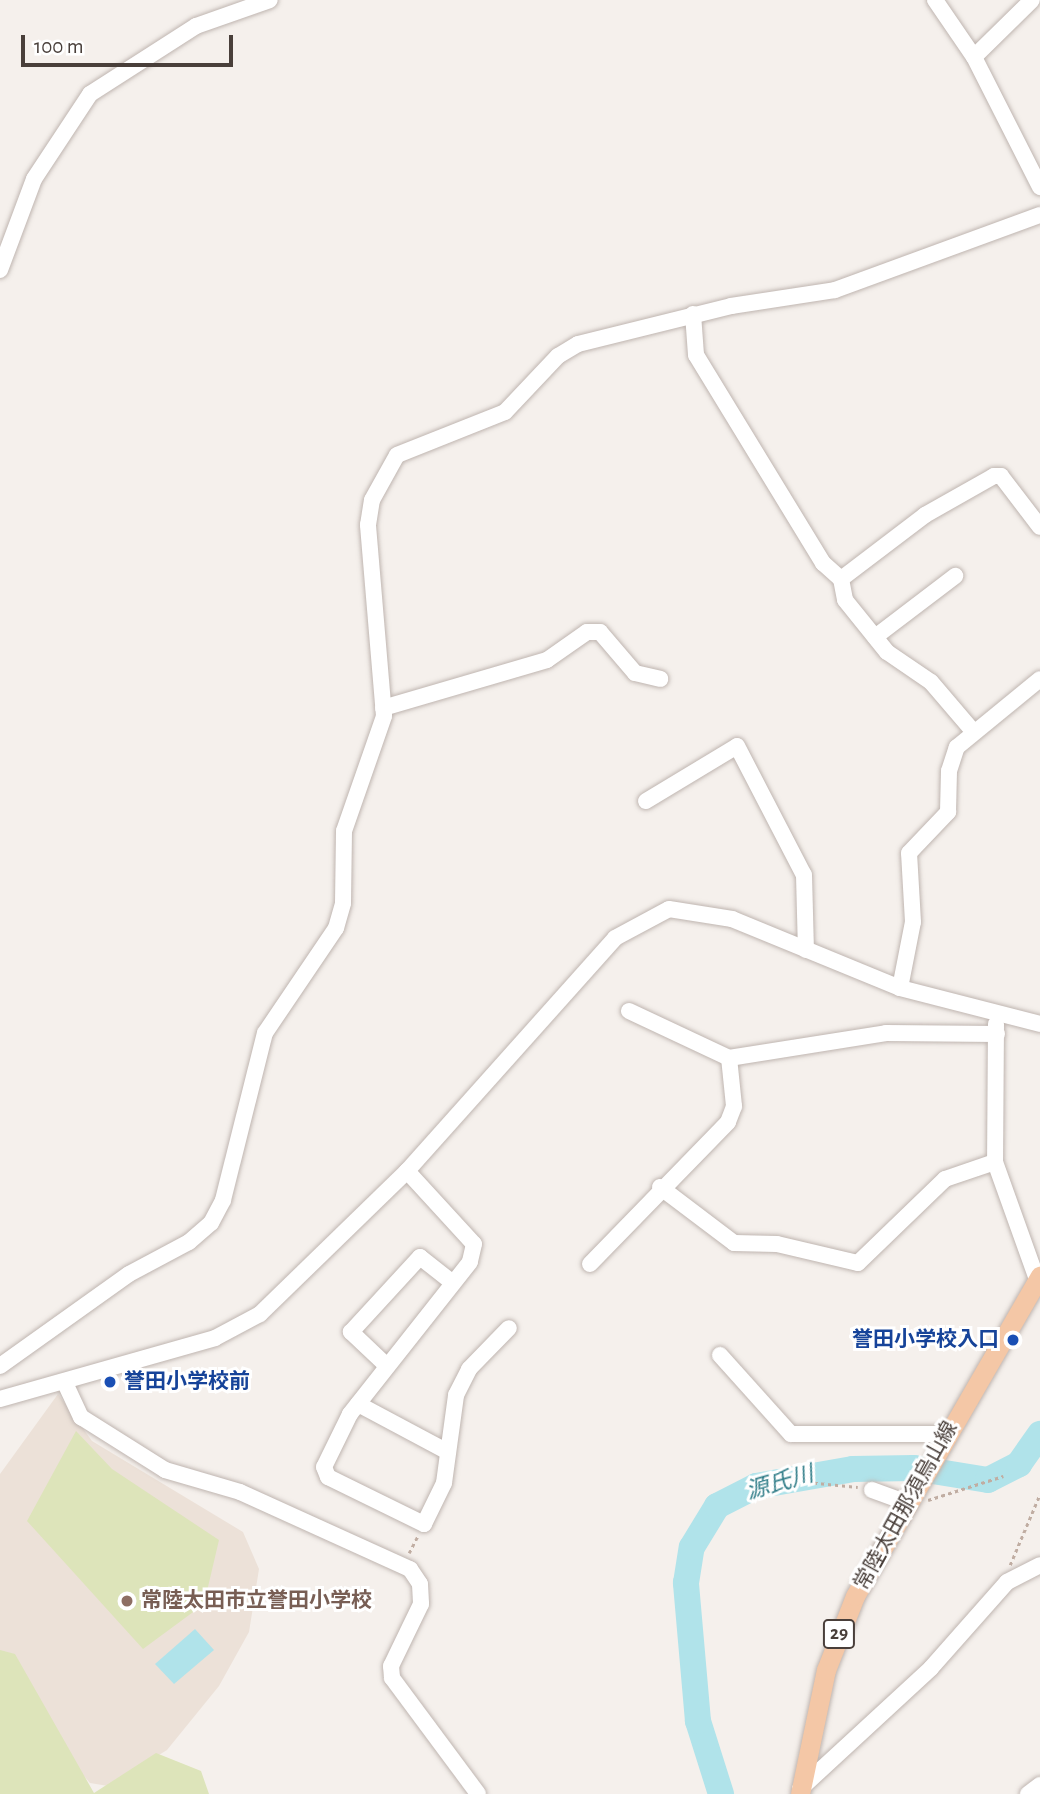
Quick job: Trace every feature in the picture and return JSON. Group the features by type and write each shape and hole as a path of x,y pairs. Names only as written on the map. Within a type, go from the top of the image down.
{"main road":[{"name":"常陸太田那須烏山線","path":"800,1791 837,1638 909,1495 1039,1277"}],"street":[{"path":"0,270 34,179 90,94 196,26 270,0"},
{"path":"935,0 974,57 1040,187"},
{"path":"974,57 1032,0"},
{"path":"0,1366 204,1230 223,1200 265,1033 336,928 344,903 344,831 379,741 383,708 368,525 372,500 397,455 505,412 558,356 578,344 693,314 835,290 1040,215"},
{"path":"693,314 696,355 823,563 841,579 845,600 875,637 931,682 972,730"},
{"path":"841,579 925,515 994,476 1001,475 1040,527"},
{"path":"875,637 955,576"},
{"path":"383,708 547,660 587,632 600,632 635,673 660,680"},
{"path":"900,988 913,922 909,853 948,812 949,771 972,730 1040,679"},
{"path":"646,801 737,746 804,876 806,950"},
{"path":"0,1399 65,1383 215,1338 260,1314 407,1171 615,939 639,922 669,909 694,911 806,950 900,988 1040,1024"},
{"path":"629,1012 729,1058 886,1033 997,1034"},
{"path":"992,1012 997,1034 995,1162 1039,1277"},
{"path":"590,1264 660,1187 728,1122 734,1105 729,1058"},
{"path":"660,1187 734,1242 776,1244 858,1263 945,1180 995,1162"},
{"path":"407,1171 474,1244 453,1283 358,1404 324,1467 328,1477 424,1524 444,1483 456,1395 469,1369 509,1328"},
{"path":"387,1366 351,1332 420,1257 453,1283"},
{"path":"720,1355 791,1434 943,1438"},
{"path":"65,1383 81,1417 165,1470 240,1492 403,1566 422,1593 391,1666 392,1678 478,1794"},
{"path":"358,1404 448,1452"},
{"path":"872,1490 909,1495"},
{"path":"800,1791 931,1668 1006,1582 1040,1564"},
{"path":"1028,1794 1040,1785"}],"path":[{"path":"909,1495 945,1499 1003,1476"},
{"path":"807,1482 872,1490"},
{"path":"1006,1582 1040,1494"},
{"path":"403,1566 424,1524"}],"shaded area":[{"name":"常陸太田市立誉田小学校","path":"58,1394 92,1441 243,1532 259,1569 249,1632 219,1686 167,1750 108,1786 90,1783 0,1679 0,1474"}],"green space":[{"path":"76,1431 112,1469 219,1540 204,1604 143,1649 27,1521"},
{"path":"0,1650 15,1654 94,1793 156,1753 201,1771 209,1794 0,1794"}],"water":[{"path":"195,1629 214,1650 174,1684 155,1664"}],"waterway":[{"name":"源氏川","path":"721,1794 698,1721 686,1583 692,1547 717,1506 756,1486 853,1469 914,1468 988,1480 1019,1464 1040,1434"}],"place":[{"name":"誉田小学校入口","path":"1013,1340"},
{"name":"誉田小学校前","path":"110,1382"},
{"name":"常陸太田市立誉田小学校","path":"127,1601"}]}
